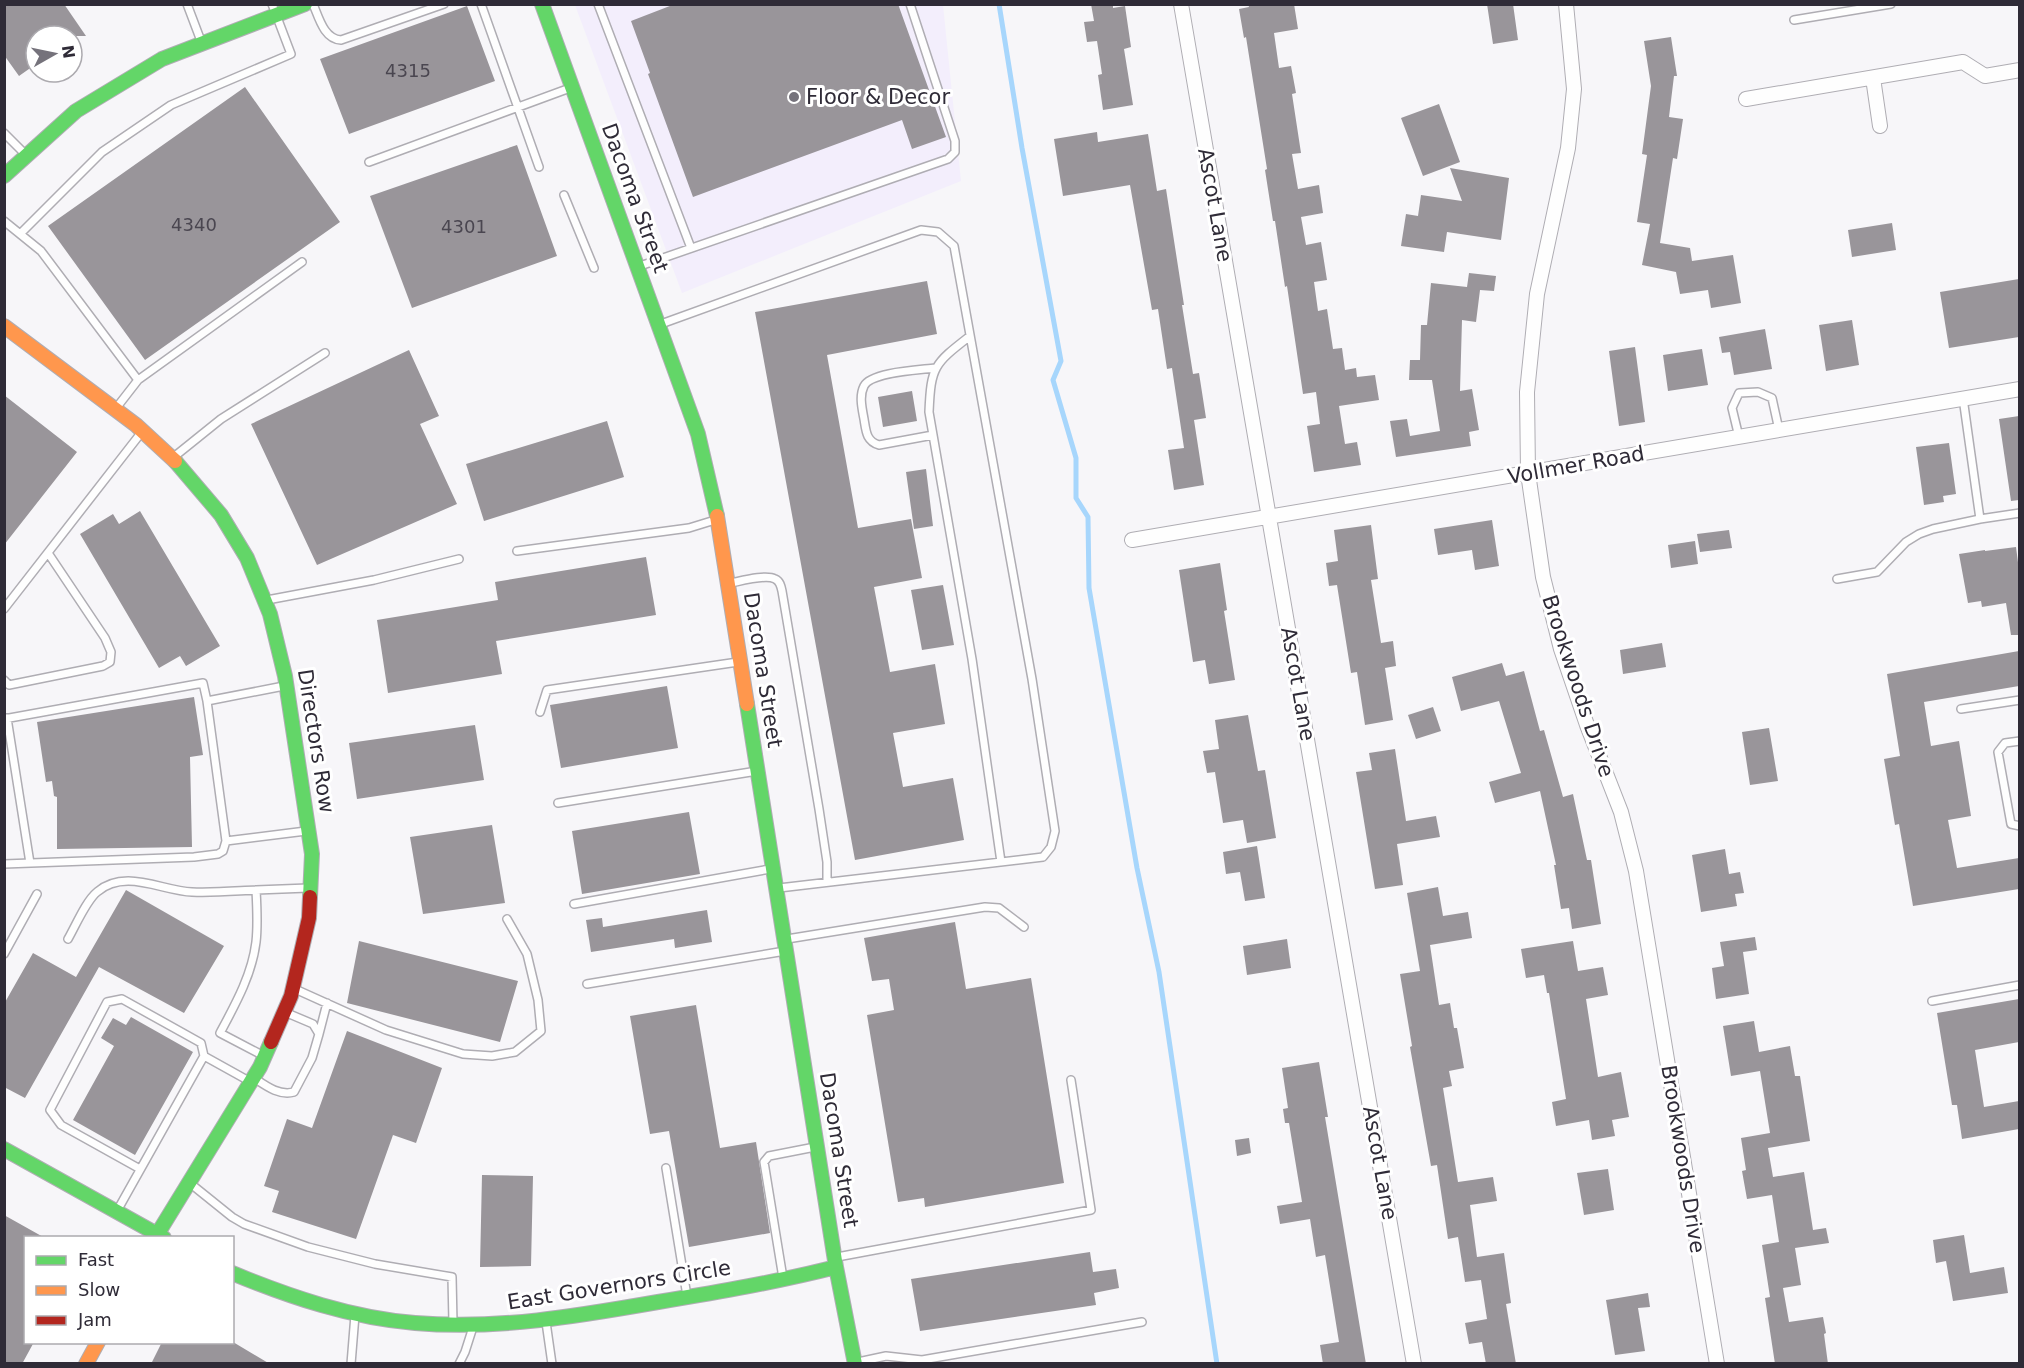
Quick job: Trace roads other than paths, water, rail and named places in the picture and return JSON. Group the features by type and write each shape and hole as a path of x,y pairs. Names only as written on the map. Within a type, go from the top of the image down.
{"street":[{"path":"4,176 76,111 162,59 202,44 274,10 305,4"},
{"name":"Dacoma Street","path":"542,4 698,434 718,519 817,1147 855,1363"},
{"name":"Ascot Lane","path":"1180,4 1414,1364"},
{"name":"Brookwoods Drive","path":"1566,4 1574,89 1568,148 1537,294 1527,392 1528,473 1543,578 1561,650 1621,812 1636,871 1717,1364"},
{"path":"1746,99 1963,62 1984,76 2019,70"},
{"path":"1873,78 1880,126"},
{"name":"Directors Row","path":"4,326 143,431 172,458 220,515 248,558 265,601 287,685 312,854 309,918 293,988 265,1057 159,1236"},
{"name":"Vollmer Road","path":"1132,540 2019,389"},
{"path":"4,1149 159,1236"},
{"name":"East Governors Circle","path":"234,1274 268,1288 355,1314 415,1323 498,1325 580,1316 783,1280 836,1262"},
{"path":"86,1364 97,1344"}],"lane":[{"path":"187,4 202,44"},
{"path":"313,4 326,32 335,40 341,40 444,4"},
{"path":"481,4 539,167"},
{"path":"598,4 691,248"},
{"path":"638,267 948,159 955,152 956,141 910,4"},
{"path":"1794,20 1891,4"},
{"path":"20,234 102,152 171,105 291,54 274,10"},
{"path":"369,162 573,87"},
{"path":"4,133 27,155"},
{"path":"564,195 594,268"},
{"path":"4,220 41,251 138,380"},
{"path":"659,325 921,230 938,232 954,246 1032,679 1055,831 1052,847 1043,857 776,888"},
{"path":"115,410 138,380 302,262"},
{"path":"970,336 946,355 935,368 930,385 929,412 972,659 1001,862"},
{"path":"172,458 221,419 326,353"},
{"path":"933,435 879,445 872,443 867,438 861,401 863,388 867,382 877,377 935,368"},
{"path":"1739,437 1732,408 1739,393 1758,392 1772,398 1779,430"},
{"path":"1963,398 1980,519"},
{"path":"4,609 143,431"},
{"path":"1837,579 1877,572 1905,542 1919,534 1980,519 2019,513"},
{"path":"517,551 689,528 718,519"},
{"path":"4,680 9,685 103,666 110,662 111,652 105,638 48,553"},
{"path":"265,601 374,580 459,559"},
{"path":"728,583 769,577 780,583 789,623 818,798 827,862 826,882"},
{"path":"540,712 547,690 740,661"},
{"path":"4,864 194,857 218,854 223,851 226,841 203,683 6,718 30,863"},
{"path":"207,702 287,685"},
{"path":"1961,709 2019,700"},
{"path":"2019,741 2005,743 1998,752 2011,824 2019,826"},
{"path":"558,803 758,771"},
{"path":"226,841 309,831"},
{"path":"574,904 773,868"},
{"path":"68,939 96,892 118,883 144,882 190,892 310,888"},
{"path":"256,890 258,923 256,944 238,999 220,1033 265,1057"},
{"path":"4,954 37,894"},
{"path":"587,984 985,907 999,908 1024,927"},
{"path":"293,988 386,1030 462,1054 492,1056 515,1052 541,1031 538,1000 527,954 507,919"},
{"path":"1932,1001 2019,986"},
{"path":"117,1211 204,1056 201,1043 122,999 107,1002 50,1110 61,1125 140,1169"},
{"path":"204,1056 271,1089 285,1094 294,1092 312,1058 327,1004"},
{"path":"284,1012 314,1024 319,1034"},
{"path":"836,1262 1091,1210 1071,1080"},
{"path":"783,1280 764,1162 769,1156 817,1147"},
{"path":"666,1168 687,1296"},
{"path":"189,1182 244,1224 308,1247 375,1264 452,1276 453,1324"},
{"path":"351,1364 355,1314"},
{"path":"546,1320 552,1364"},
{"path":"855,1363 886,1356 922,1360 1142,1322"},
{"path":"459,1364 474,1324"}],"waterway":[{"path":"999,4 1022,148 1061,361 1053,380 1076,458 1076,498 1088,517 1089,588 1137,868 1159,972 1217,1364"}],"place":[{"name":"Floor & Decor","path":"794,97"}]}
